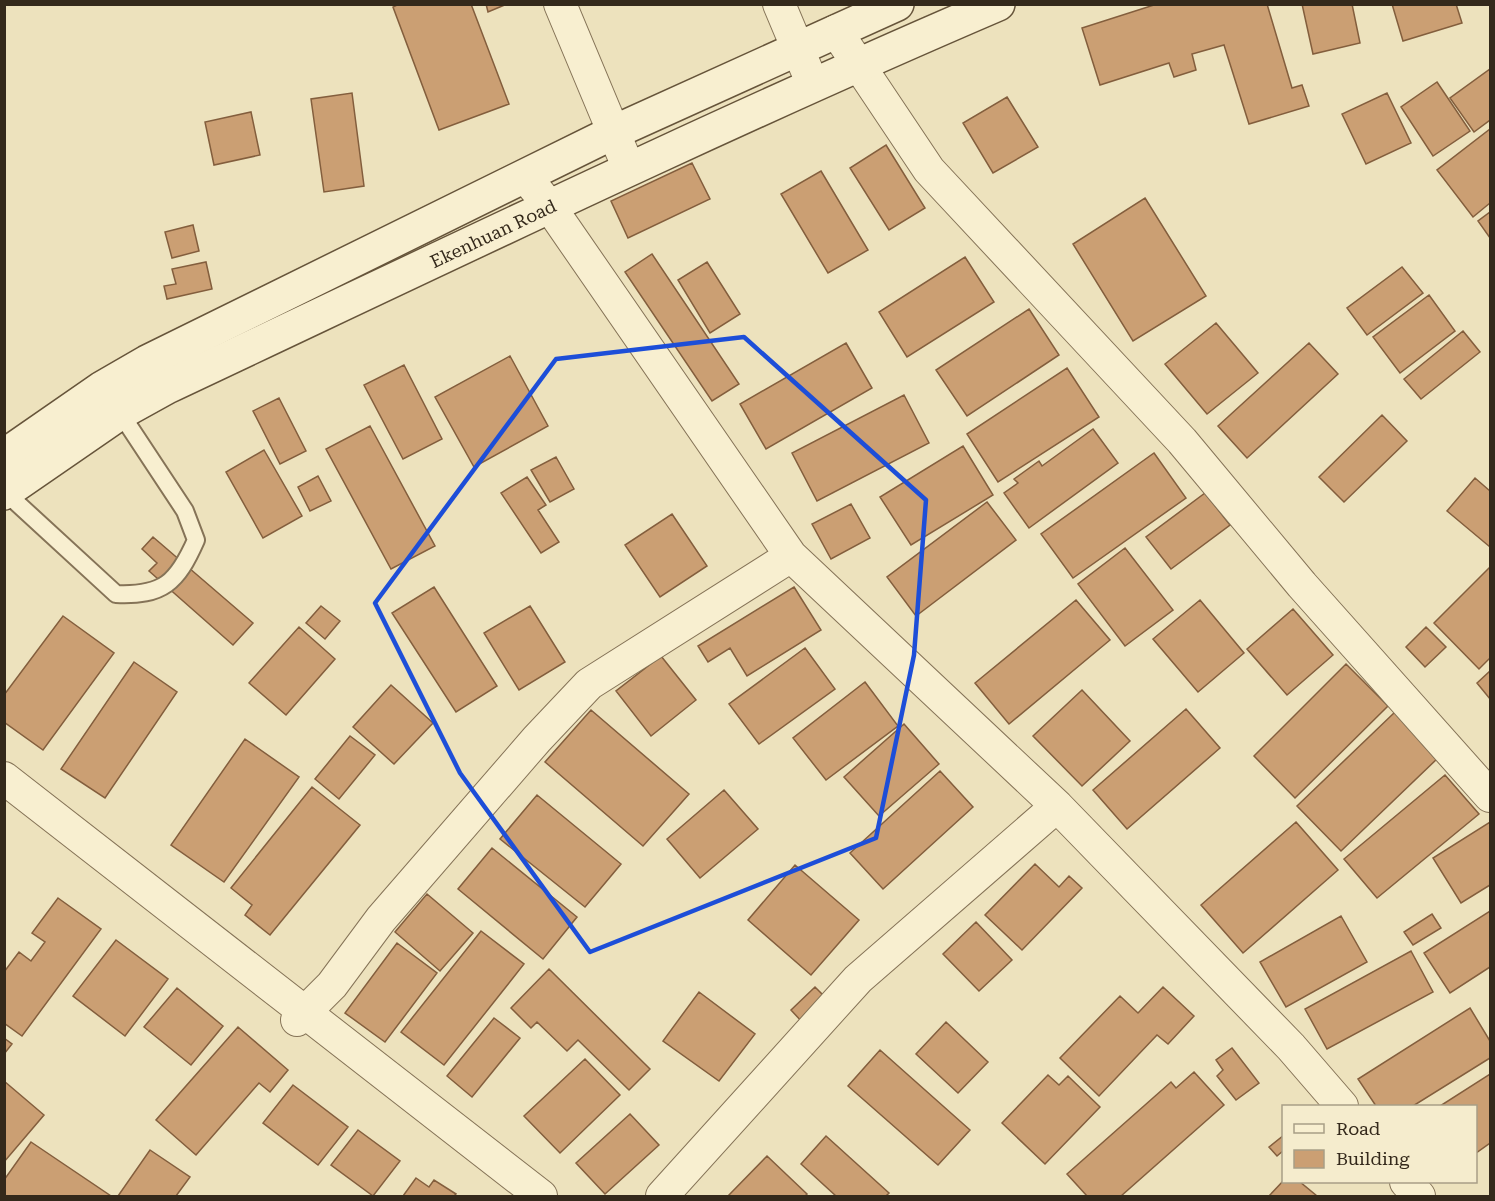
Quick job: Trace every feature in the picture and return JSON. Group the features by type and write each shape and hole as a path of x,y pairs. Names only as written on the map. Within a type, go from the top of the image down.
{"main road":[{"name":"Ekenhuan Road","path":"5,492 111,400 147,362 612,133 897,4"},
{"name":"Ekenhuan Road","path":"4,456 111,400 167,387 629,169 857,65 998,4"}],"street":[{"path":"560,4 629,169"},
{"path":"779,4 813,85"},
{"path":"836,31 929,170 1182,441 1302,585 1491,796"},
{"path":"525,176 550,207 790,556 1057,806 1291,1047 1340,1105"},
{"path":"297,1020 332,985 381,919 537,738 589,684 790,556"},
{"path":"4,778 541,1197"},
{"path":"662,1197 858,979 1057,806"},
{"path":"1407,1183 1419,1197"}],"lane":[{"path":"5,492 116,594 141,595 161,590 186,562 196,540 185,511 111,400"}],"highlighted area":[{"path":"744,337 926,500 914,655 876,838 590,952 460,773 375,603 556,359"}],"building":[{"path":"399,4 471,4 509,104 439,130 393,7"},
{"path":"486,4 507,4 488,12"},
{"path":"1157,4 1267,4 1292,88 1302,85 1309,106 1249,124 1224,45 1192,54 1196,70 1174,77 1169,63 1100,85 1082,28"},
{"path":"1302,4 1352,4 1360,43 1313,54"},
{"path":"1392,4 1456,4 1462,23 1403,41"},
{"path":"1490,69 1490,120 1474,132 1450,98"},
{"path":"1437,82 1470,131 1433,156 1401,107"},
{"path":"352,93 364,186 324,192 311,99"},
{"path":"1387,93 1411,143 1366,164 1342,114"},
{"path":"1007,97 1038,147 993,173 963,123"},
{"path":"251,112 260,155 214,165 205,122"},
{"path":"1490,129 1490,203 1473,217 1437,170"},
{"path":"886,145 925,208 889,230 850,168"},
{"path":"692,163 710,199 628,238 611,201"},
{"path":"821,171 868,250 828,273 781,194"},
{"path":"1145,198 1206,296 1133,341 1073,244"},
{"path":"1490,212 1490,238 1478,221"},
{"path":"193,225 199,251 172,258 165,232"},
{"path":"652,254 739,384 712,401 625,272"},
{"path":"965,257 994,302 907,357 879,312"},
{"path":"206,262 212,289 167,299 164,286 176,284 172,269"},
{"path":"707,262 740,314 710,333 678,280"},
{"path":"1402,267 1423,293 1367,335 1347,308"},
{"path":"1429,295 1455,331 1400,373 1373,337"},
{"path":"1029,309 1059,355 967,416 936,370"},
{"path":"1216,323 1258,373 1207,414 1165,364"},
{"path":"1463,331 1480,352 1421,399 1404,379"},
{"path":"846,343 872,388 766,449 740,404"},
{"path":"1309,343 1338,374 1247,458 1218,426"},
{"path":"510,356 548,426 474,467 435,397"},
{"path":"404,365 442,439 403,459 364,385"},
{"path":"1067,368 1099,417 998,482 967,434"},
{"path":"904,395 929,443 817,501 792,453"},
{"path":"279,398 306,451 280,464 253,411"},
{"path":"1382,415 1407,441 1344,502 1319,477"},
{"path":"370,426 435,546 391,569 326,449"},
{"path":"1093,429 1118,463 1029,528 1004,493 1018,483 1014,479 1039,461 1042,466"},
{"path":"963,446 993,495 911,545 880,497"},
{"path":"264,450 302,516 263,538 226,472"},
{"path":"1154,453 1186,498 1073,578 1041,534"},
{"path":"556,457 574,489 550,502 531,470"},
{"path":"318,476 331,501 310,511 298,487"},
{"path":"527,477 546,505 538,510 559,542 541,553 501,493"},
{"path":"1475,478 1490,491 1490,547 1447,511"},
{"path":"1205,493 1230,525 1171,569 1146,537"},
{"path":"987,502 1016,540 916,616 887,577"},
{"path":"851,504 870,538 831,559 812,524"},
{"path":"672,514 707,566 660,597 625,545"},
{"path":"153,537 253,623 233,645 149,571 157,563 142,549"},
{"path":"1125,548 1173,610 1125,646 1078,584"},
{"path":"1490,567 1490,658 1479,669 1434,623"},
{"path":"434,587 497,686 456,712 392,613"},
{"path":"794,587 821,630 747,676 730,648 708,662 698,646"},
{"path":"1076,600 1110,640 1009,724 975,683"},
{"path":"1200,600 1244,653 1198,692 1153,639"},
{"path":"321,606 340,621 325,639 306,623"},
{"path":"530,606 565,662 519,690 484,633"},
{"path":"1293,609 1333,655 1287,695 1247,649"},
{"path":"63,616 114,653 43,750 4,722 4,695"},
{"path":"299,627 335,659 286,715 249,683"},
{"path":"1426,627 1446,647 1425,667 1406,647"},
{"path":"805,648 835,689 759,744 729,704"},
{"path":"661,656 696,700 651,736 616,691"},
{"path":"134,662 177,692 105,798 61,769"},
{"path":"1346,664 1388,706 1295,798 1254,756"},
{"path":"1490,671 1490,699 1477,683"},
{"path":"865,682 898,726 826,780 793,738"},
{"path":"391,685 433,723 394,764 353,727"},
{"path":"1082,690 1130,741 1082,786 1033,736"},
{"path":"1186,709 1220,748 1127,829 1093,790"},
{"path":"591,710 689,794 643,846 545,762"},
{"path":"1395,712 1439,757 1341,851 1297,806"},
{"path":"904,724 939,764 879,816 844,777"},
{"path":"350,736 375,755 339,799 315,779"},
{"path":"245,739 299,777 224,882 171,845"},
{"path":"940,771 973,807 883,889 850,853"},
{"path":"1445,775 1479,814 1377,898 1344,859"},
{"path":"312,787 360,825 270,935 245,915 252,905 231,888"},
{"path":"724,790 758,829 700,878 667,839"},
{"path":"537,795 621,864 585,907 500,839"},
{"path":"1296,822 1338,870 1243,953 1201,905"},
{"path":"1490,822 1490,885 1461,903 1433,858"},
{"path":"492,848 577,917 543,959 458,889"},
{"path":"1035,864 1059,887 1069,876 1082,888 1022,950 985,915"},
{"path":"795,865 859,920 811,975 748,920"},
{"path":"427,894 473,933 440,971 395,932"},
{"path":"58,898 101,929 22,1036 4,1023 4,972 19,952 31,961 45,942 32,933"},
{"path":"1490,911 1490,967 1450,993 1424,953"},
{"path":"1432,914 1441,928 1413,945 1404,932"},
{"path":"1341,916 1367,962 1286,1007 1260,962"},
{"path":"976,922 1012,960 979,991 943,954"},
{"path":"481,931 524,964 444,1065 401,1032"},
{"path":"116,940 168,979 125,1036 73,996"},
{"path":"397,943 437,973 385,1042 345,1013"},
{"path":"1411,951 1433,992 1327,1049 1305,1009"},
{"path":"549,969 650,1069 629,1090 578,1040 567,1051 537,1022 531,1028 511,1008"},
{"path":"815,987 827,999 803,1023 791,1010"},
{"path":"1163,987 1194,1016 1168,1044 1157,1035 1099,1096 1060,1058 1120,996 1138,1013"},
{"path":"177,988 223,1026 191,1065 144,1027"},
{"path":"699,992 755,1034 719,1081 663,1041"},
{"path":"1470,1008 1490,1041 1490,1058 1415,1105 1375,1105 1358,1079"},
{"path":"494,1018 520,1038 472,1097 447,1076"},
{"path":"946,1022 988,1062 958,1093 916,1054"},
{"path":"238,1027 288,1070 270,1092 259,1083 196,1155 156,1120"},
{"path":"4,1038 12,1044 4,1054"},
{"path":"1232,1048 1259,1083 1236,1100 1217,1076 1223,1070 1216,1060"},
{"path":"880,1050 970,1130 938,1165 848,1086"},
{"path":"585,1059 620,1095 560,1153 524,1116"},
{"path":"1194,1072 1224,1105 1121,1196 1087,1196 1067,1174 1171,1082 1176,1088"},
{"path":"1490,1074 1490,1143 1477,1152 1477,1105 1442,1105"},
{"path":"1048,1075 1059,1085 1068,1076 1100,1107 1045,1164 1002,1123"},
{"path":"4,1081 44,1115 4,1162"},
{"path":"293,1085 348,1127 318,1165 263,1123"},
{"path":"630,1114 659,1145 605,1194 576,1163"},
{"path":"358,1130 400,1161 373,1196 331,1165"},
{"path":"826,1136 889,1193 886,1196 836,1196 801,1164"},
{"path":"1282,1137 1282,1152 1277,1156 1269,1147"},
{"path":"31,1142 111,1196 4,1196 4,1180"},
{"path":"150,1150 190,1177 176,1196 118,1196"},
{"path":"767,1156 807,1194 805,1196 728,1196"},
{"path":"416,1178 429,1187 434,1180 456,1194 454,1196 403,1196"},
{"path":"1282,1182 1301,1183 1317,1196 1269,1196"}]}
